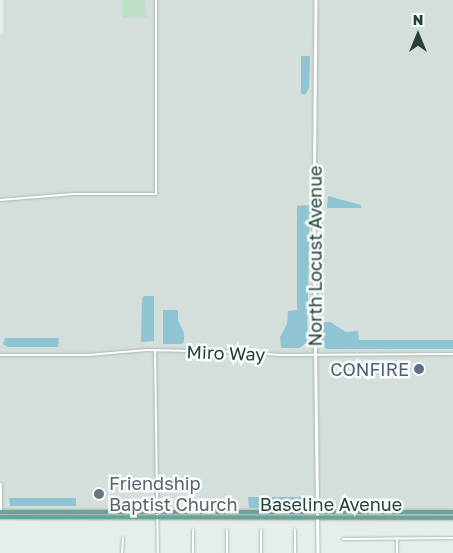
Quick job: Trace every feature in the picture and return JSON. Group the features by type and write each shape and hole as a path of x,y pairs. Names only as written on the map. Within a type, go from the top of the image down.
{"main road":[{"path":"0,484 0,512 158,515 453,512"},
{"name":"Baseline Avenue","path":"0,518 158,515 453,518"}],"street":[{"path":"0,200 73,194 156,194 156,0"},
{"name":"North Locust Avenue","path":"316,0 318,553"},
{"path":"155,350 158,553"},
{"name":"Miro Way","path":"0,355 88,355 155,350 316,355 453,354"},
{"path":"193,530 193,553"},
{"path":"227,530 227,553"},
{"path":"261,530 261,553"},
{"path":"295,530 295,553"},
{"path":"122,553 123,538"},
{"path":"397,538 397,553"},
{"path":"343,539 453,538"}],"shaded area":[{"path":"3,0 453,0 453,509 0,510 0,35 3,34"}],"green space":[{"path":"122,0 144,0 147,17 122,18"}],"water":[{"path":"301,56 310,56 309,88 305,95 301,93"},
{"path":"328,196 361,205 361,208 327,208"},
{"path":"310,205 307,343 299,348 281,348 280,337 287,324 288,311 297,310 297,206"},
{"path":"144,296 154,296 154,341 141,342 142,299"},
{"path":"163,310 178,310 178,320 184,333 184,342 181,344 163,344"},
{"path":"322,322 330,322 346,332 358,331 359,340 453,340 453,349 326,349 322,344"},
{"path":"5,338 59,338 58,347 8,347 3,344"},
{"path":"248,497 307,497 307,508 249,508"},
{"path":"9,498 76,498 76,506 10,506"}],"place":[{"name":"CONFIRE","path":"419,369"},
{"name":"Friendship Baptist Church","path":"99,494"}]}
